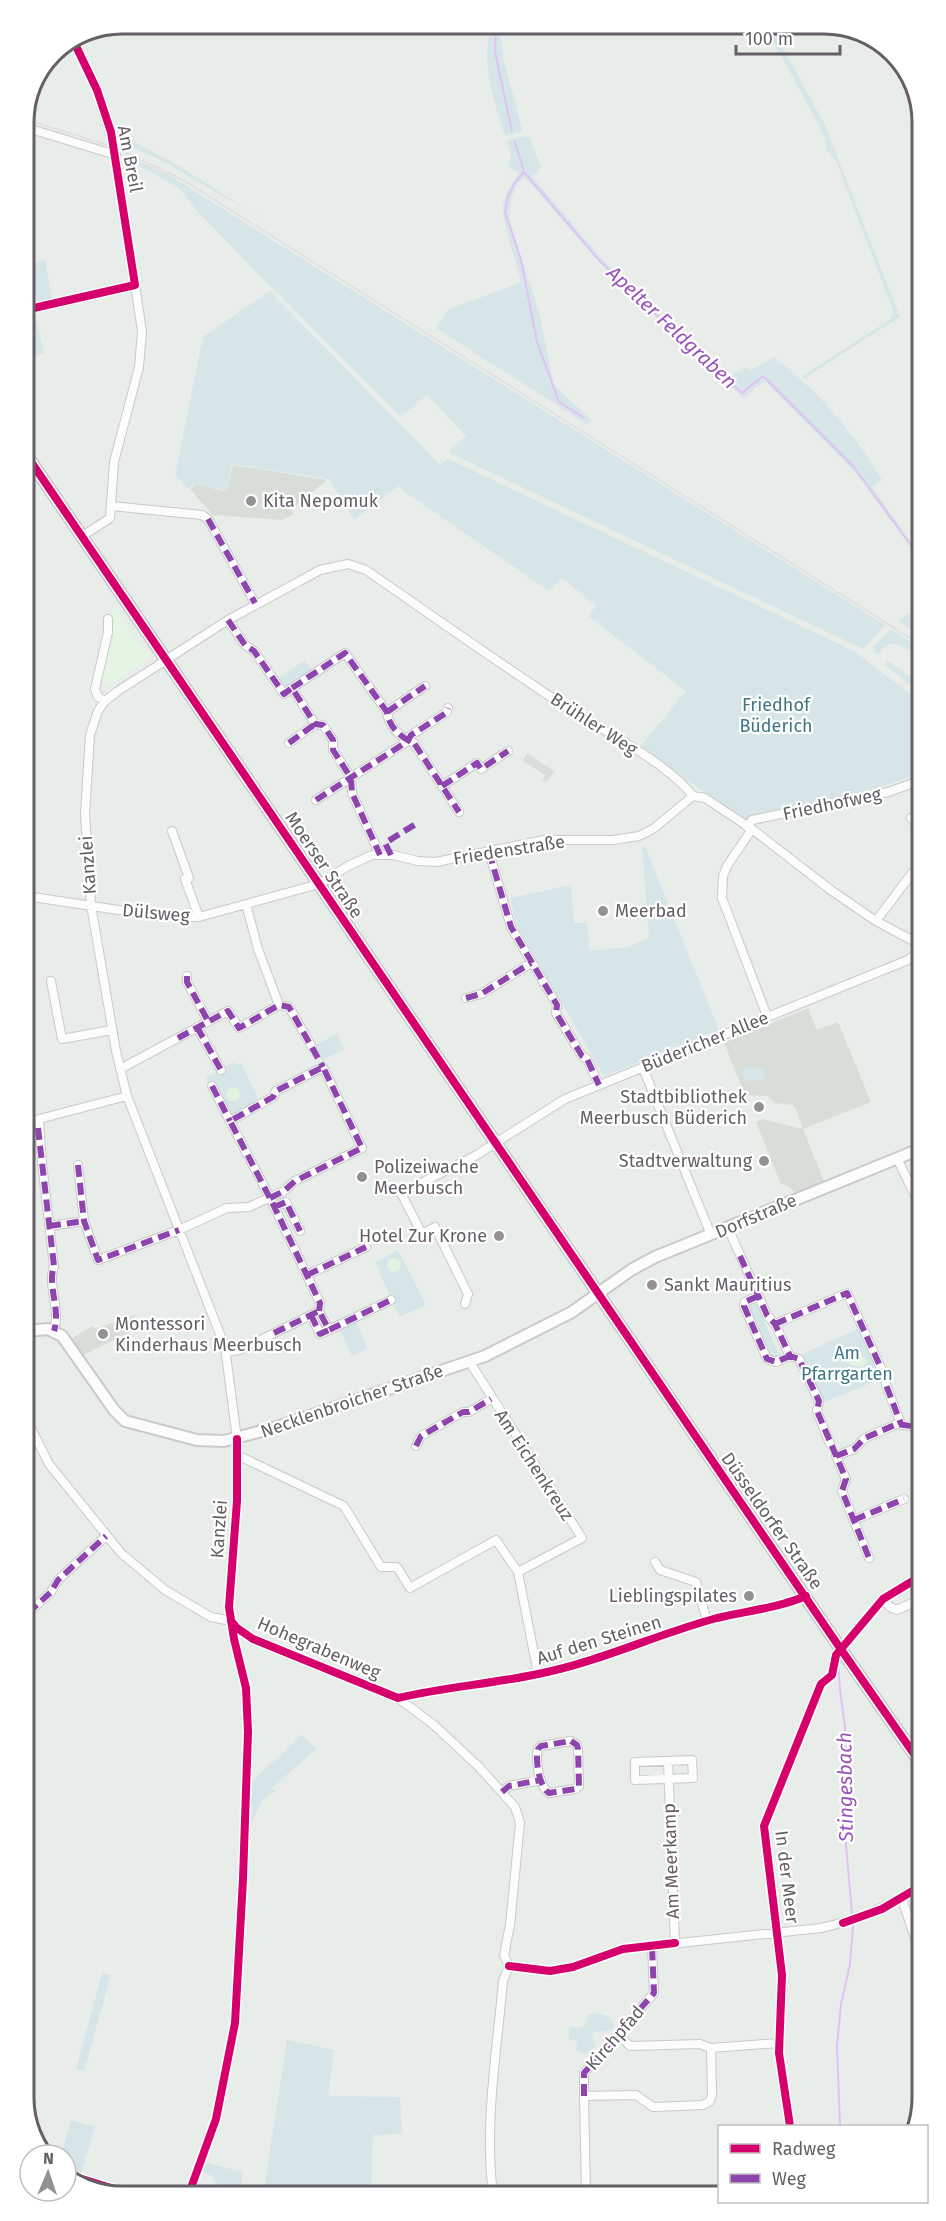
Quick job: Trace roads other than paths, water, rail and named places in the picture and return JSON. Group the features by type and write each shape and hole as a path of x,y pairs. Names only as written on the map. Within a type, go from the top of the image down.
{"main road":[{"name":"Moerser Straße","path":"35,468 599,1294"},
{"name":"Dorfstraße","path":"599,1294 636,1267 912,1152"},
{"name":"Necklenbroicher Straße","path":"54,1331 67,1340 114,1410 125,1421 197,1440 213,1441 237,1438 277,1427 469,1362 541,1329 599,1294"},
{"name":"Düsseldorfer Straße","path":"599,1294 912,1751"},
{"path":"34,1330 54,1331"}],"street":[{"name":"Am Breil","path":"76,47 104,111 116,155 142,332 139,367 114,462 110,518 81,537"},
{"name":"Am Breil","path":"35,130 116,155"},
{"path":"35,308 135,285"},
{"path":"111,506 202,515 208,519 255,603"},
{"name":"Brühler Weg","path":"165,659 255,603 320,570 348,564 361,567 563,705 684,783 693,796 705,798 749,828 876,921 912,940"},
{"path":"105,701 98,697 95,689 108,632 108,619"},
{"path":"228,620 245,645 254,651 284,694 345,653 387,712 388,718 402,738 414,743 459,812"},
{"name":"Kanzlei","path":"165,659 105,701 98,711 90,735 85,814 91,905 112,1030 127,1096 226,1352 237,1438 235,1542 229,1608 231,1621"},
{"path":"387,712 425,686"},
{"path":"292,688 315,724"},
{"path":"316,800 408,741 411,735 446,713 447,708"},
{"path":"289,743 315,724 323,725 333,740 333,750 351,778 352,793 380,855"},
{"path":"442,786 477,763 481,769 508,751"},
{"name":"Friedhofweg","path":"749,828 752,820 888,792 912,784"},
{"path":"341,785 344,790 352,793"},
{"name":"Friedenstraße","path":"319,884 361,859 380,855 436,862 544,840 612,840 639,836 653,829 693,796"},
{"path":"749,828 723,876 722,898 767,1016"},
{"path":"172,831 189,878 185,879 199,917"},
{"path":"489,852 511,927 557,1005 556,1013 582,1056 587,1059 599,1085"},
{"path":"876,921 912,873"},
{"name":"Dülsweg","path":"35,897 158,916 199,917 319,884"},
{"path":"246,904 258,949 279,1005"},
{"name":"Büdericher Allee","path":"465,1304 468,1293 435,1227 422,1234 401,1193 496,1143 551,1106 912,957"},
{"path":"466,998 481,994 531,963"},
{"path":"187,976 187,982 208,1021"},
{"path":"51,981 62,1040 112,1030"},
{"path":"120,1069 228,1011 239,1028 279,1005 289,1007 312,1047"},
{"path":"197,1027 221,1070"},
{"path":"78,1165 84,1221 98,1260 179,1230 227,1208 249,1207 284,1191 295,1180 362,1148 323,1067 276,1091 273,1097 230,1120"},
{"path":"643,1068 711,1235"},
{"path":"212,1086 307,1275 320,1303 319,1311 328,1330"},
{"path":"54,1331 57,1315 52,1273 54,1266 38,1128 39,1119 127,1096"},
{"path":"897,1158 912,1189"},
{"path":"274,1207 286,1202 300,1232"},
{"path":"49,1226 84,1221"},
{"path":"728,1228 767,1315 775,1324 790,1356"},
{"path":"307,1275 366,1247"},
{"path":"775,1324 847,1293 885,1377 901,1424"},
{"path":"758,1296 745,1302 744,1306 767,1359 776,1362 790,1356 799,1359 819,1401 817,1411 830,1444"},
{"path":"311,1315 320,1334 391,1300"},
{"path":"226,1352 240,1350 319,1311"},
{"name":"Am Eichenkreuz","path":"469,1362 582,1538 518,1572"},
{"path":"416,1446 422,1435 491,1399"},
{"path":"869,1558 842,1491 846,1479 836,1456 854,1449 865,1438 901,1424 912,1426"},
{"name":"Hohegrabenweg","path":"34,1435 49,1464 106,1536 140,1571 165,1590 211,1617 231,1621 253,1639 398,1698 434,1725 515,1807 520,1823 510,1925 504,1955 509,1966 503,1981 491,2118 490,2164 492,2186"},
{"path":"237,1455 344,1506 381,1567 397,1567 410,1588 496,1540 518,1572 538,1674"},
{"path":"854,1520 904,1499"},
{"path":"34,1607 51,1592 58,1580 106,1536"},
{"path":"655,1562 660,1570 696,1582 707,1622"},
{"path":"840,1648 883,1599 912,1581"},
{"name":"Auf den Steinen","path":"398,1698 421,1692 538,1674 707,1622 806,1596"},
{"path":"883,1599 890,1607 897,1610 912,1603"},
{"name":"In der Meer","path":"790,2125 779,2043 783,1977 764,1826 821,1684 832,1675 833,1661 840,1648"},
{"path":"575,1742 578,1749 579,1786 575,1789 549,1793 542,1787 541,1780 537,1749 575,1742"},
{"name":"Am Meerkamp","path":"668,1761 675,1944"},
{"name":"Am Meerkamp","path":"668,1761 692,1761 693,1778 635,1780 635,1762 668,1761"},
{"path":"502,1792 509,1786 541,1780"},
{"path":"509,1966 550,1971 573,1967 624,1949 843,1923 882,1909 912,1892"},
{"path":"902,1899 912,1929"},
{"name":"Kirchpfad","path":"586,2186 584,2073 654,1993 652,1946"},
{"path":"619,2035 630,2046 700,2044 711,2048 779,2043"},
{"path":"584,2096 636,2095 653,2106 703,2105 710,2101 712,2094 711,2048"}],"waterway":[{"name":"Apelter Feldgraben","path":"496,35 495,52 512,131"},
{"name":"Apelter Feldgraben","path":"515,142 524,172 598,259 742,393 762,377 765,378 853,466 912,547"},
{"name":"Apelter Feldgraben","path":"523,173 514,184 505,212 521,260 537,342 559,402 583,417"},
{"name":"Stingesbach","path":"841,1661 838,1664 845,1727 843,1809 852,1914"},
{"name":"Stingesbach","path":"840,2125 837,2046 841,2004 850,1964 853,1926"}],"tram line":[{"path":"35,122 114,147 183,180 912,639"}],"place":[{"name":"Kita Nepomuk","path":"251,501"},
{"name":"Meerbad","path":"603,911"},
{"name":"Stadtbibliothek Meerbusch Büderich","path":"759,1107"},
{"name":"Stadtverwaltung","path":"764,1161"},
{"name":"Polizeiwache Meerbusch","path":"362,1177"},
{"name":"Hotel Zur Krone","path":"499,1236"},
{"name":"Sankt Mauritius","path":"652,1285"},
{"name":"Montessori Kinderhaus Meerbusch","path":"103,1334"},
{"name":"Lieblingspilates","path":"749,1596"}],"park label":[{"name":"Friedhof Büderich","path":"776,715"},
{"name":"Am Pfarrgarten","path":"847,1363"}]}
